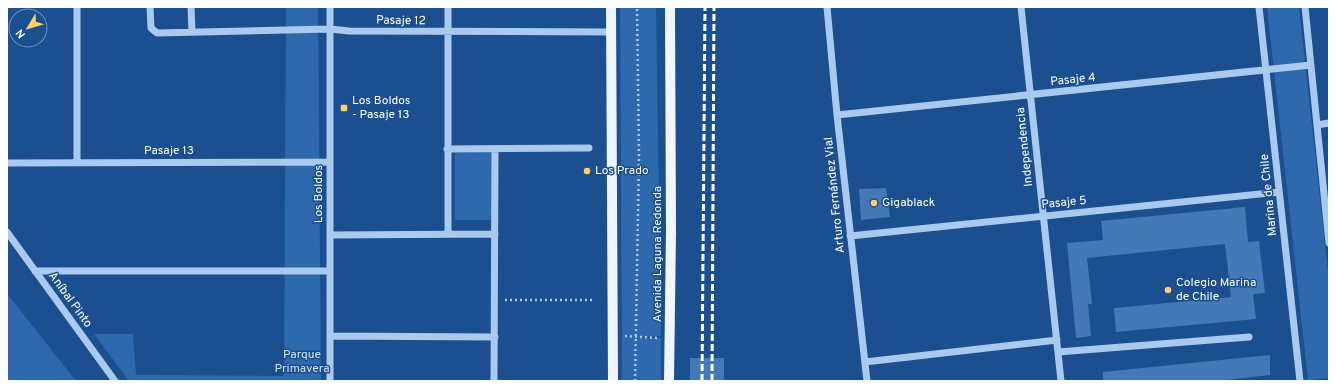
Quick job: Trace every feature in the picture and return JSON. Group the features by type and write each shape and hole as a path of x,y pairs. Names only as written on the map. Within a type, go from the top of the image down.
{"main road":[{"path":"611,7 612,381"},
{"name":"Avenida Laguna Redonda","path":"669,381 670,7"}],"street":[{"path":"77,7 77,163"},
{"name":"Pasaje 12","path":"150,7 151,28 157,33 330,29 349,31 611,32"},
{"path":"191,7 192,32"},
{"name":"Los Boldos","path":"330,7 330,381"},
{"path":"448,7 448,234"},
{"name":"Arturo Fernández Vial","path":"827,7 837,115 867,381"},
{"name":"Independencia","path":"1021,7 1061,381"},
{"name":"Marina de Chile","path":"1259,7 1300,381"},
{"path":"1305,7 1329,243"},
{"name":"Pasaje 4","path":"837,115 1266,71 1311,65"},
{"path":"1317,124 1329,123"},
{"path":"448,149 589,148"},
{"path":"494,381 495,149"},
{"name":"Pasaje 13","path":"7,163 330,162"},
{"name":"Pasaje 5","path":"850,236 1279,192"},
{"name":"Aníbal Pinto","path":"7,232 115,381"},
{"path":"330,235 495,234"},
{"path":"35,271 330,271"},
{"path":"330,336 495,337"},
{"path":"1058,352 1249,337"},
{"path":"865,362 1056,340"}],"path":[{"path":"635,381 639,156 637,7"},
{"path":"495,300 592,300"},
{"path":"612,334 655,338 670,336"}],"green space":[{"name":"Parque Primavera","path":"286,7 318,7 321,381 129,381 94,334 133,334 136,375 284,376"},
{"path":"620,7 656,7 661,336 633,338 661,338 661,381 622,381"},
{"path":"1267,7 1299,7 1329,281 1329,378 1308,380"},
{"path":"455,149 492,149 492,220 455,220"},
{"path":"9,296 76,381 7,381 7,298"}],"building":[{"name":"Gigablack","path":"886,188 890,217 861,220 859,189"},
{"path":"1245,207 1248,242 1259,241 1265,293 1253,294 1256,319 1116,332 1114,308 1231,297 1225,244 1087,258 1092,304 1088,304 1091,336 1076,338 1067,243 1103,240 1101,221"},
{"path":"1270,355 1270,375 1216,381 1103,381 1103,372"},
{"path":"690,358 724,358 724,381 690,381"}],"railway":[{"path":"702,381 705,7"},
{"path":"712,381 714,7"}],"place":[{"name":"Los Boldos - Pasaje 13","path":"344,108"},
{"name":"Los Prado","path":"587,171"},
{"name":"Gigablack","path":"874,203"},
{"name":"Colegio Marina de Chile","path":"1168,290"}]}
